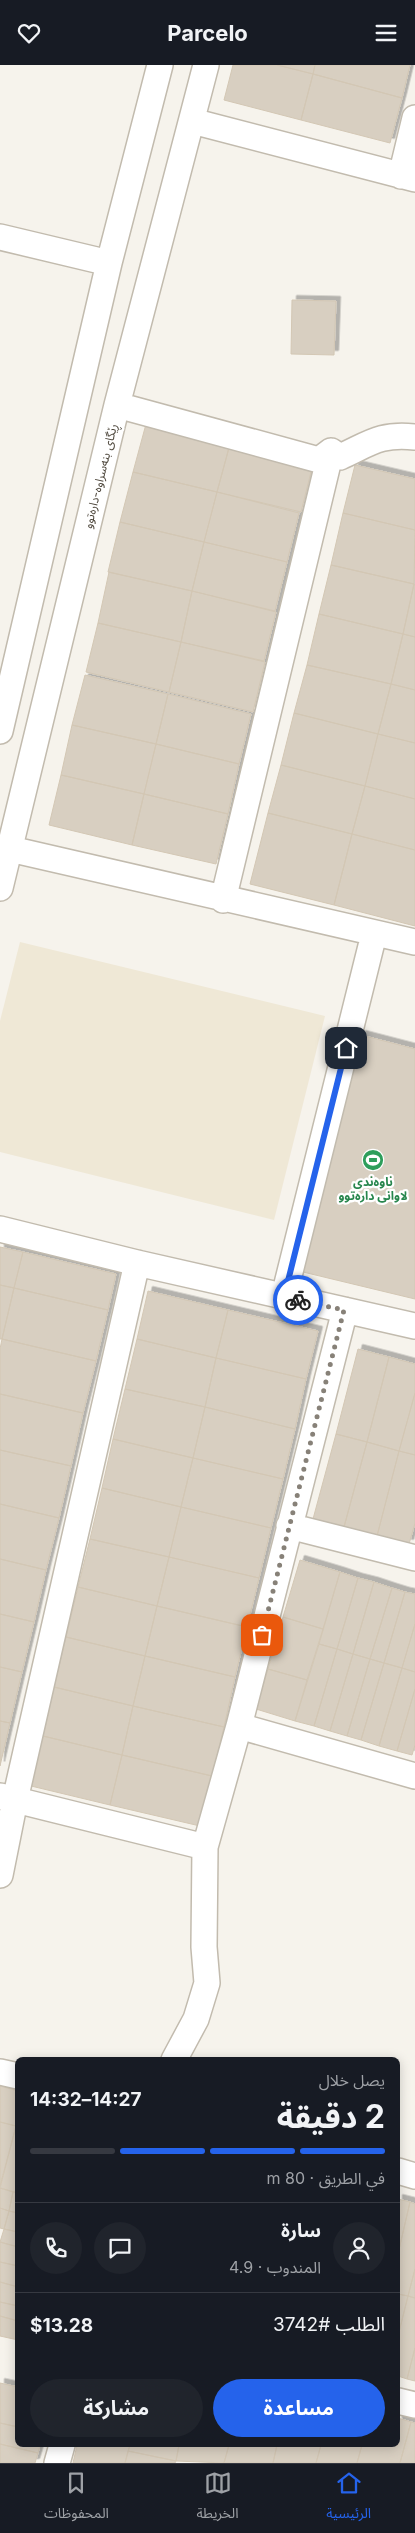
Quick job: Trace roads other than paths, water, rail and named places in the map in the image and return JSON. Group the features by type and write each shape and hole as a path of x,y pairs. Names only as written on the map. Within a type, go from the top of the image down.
{"street":[{"path":"0,731 109,263 160,65"},
{"name":"ڕێگای بنەسراوە-دارەتوو","path":"0,888 10,849 8,820 206,65"},
{"path":"192,121 408,177 415,118"},
{"path":"0,237 109,263"},
{"path":"117,405 319,460 331,451"},
{"path":"331,451 340,457 372,440 387,436 415,437"},
{"path":"223,899 331,451"},
{"path":"10,849 415,942"},
{"path":"284,1297 374,933"},
{"path":"0,1229 137,1263 415,1326"},
{"path":"0,1875 7,1798 137,1263"},
{"path":"176,2057 196,2019 206,1983 204,1947 205,1847 239,1726 344,1310"},
{"path":"290,1526 415,1558"},
{"path":"239,1726 415,1776"},
{"path":"7,1798 205,1847"},
{"path":"0,2072 15,2075"},
{"path":"400,2171 415,2175"},
{"path":"400,2401 415,2405"},
{"path":"57,2463 61,2447"}],"place":[{"name":"ناوەندی لاوانی دارەتوو","path":"373,1160"}]}
